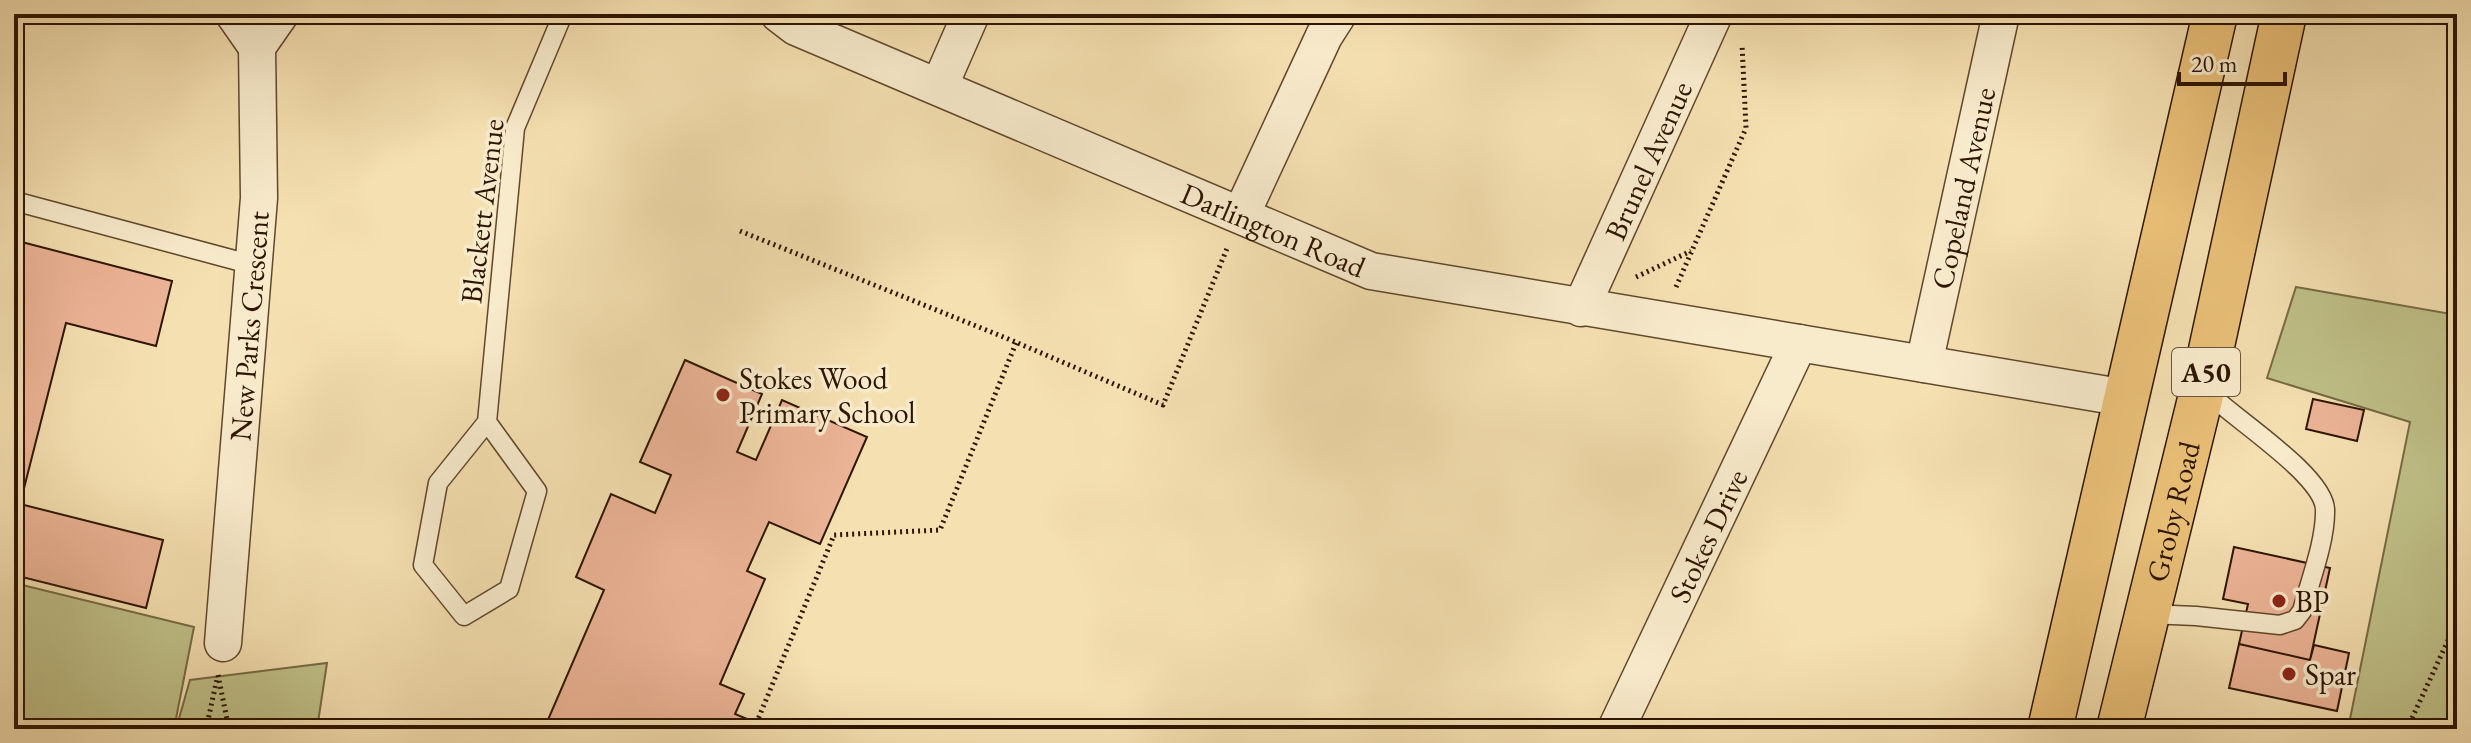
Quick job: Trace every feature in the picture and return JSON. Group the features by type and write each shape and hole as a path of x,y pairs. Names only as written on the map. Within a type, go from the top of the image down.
{"main road":[{"name":"A50","path":"2050,729 2215,14"},
{"name":"Groby Road","path":"2119,729 2203,387 2284,14"}],"street":[{"path":"234,14 257,47 280,14"},
{"name":"Darlington Road","path":"779,14 796,27 1371,271 2126,398"},
{"path":"939,87 971,14"},
{"path":"1241,215 1324,36 1338,14"},
{"name":"Copeland Avenue","path":"1924,364 2001,14"},
{"name":"Brunel Avenue","path":"1581,308 1713,17"},
{"name":"New Parks Crescent","path":"221,659 259,198 257,47"},
{"name":"Stokes Drive","path":"1616,729 1799,343"}],"lane":[{"name":"Blackett Avenue","path":"487,422 515,128 563,14"},
{"path":"14,201 253,265"},
{"path":"2146,614 2280,625 2295,620 2302,611 2323,532 2324,498 2299,467 2243,424 2203,387"},
{"path":"487,422 537,491 509,589 464,616 423,565 438,483 487,422"}],"path":[{"path":"1661,321 1746,128 1741,38 1713,17"},
{"path":"740,231 1163,405 1241,215"},
{"path":"1601,265 1637,277 1692,250"},
{"path":"754,729 834,535 940,530 1016,343"},
{"path":"2407,729 2457,621"},
{"path":"206,729 221,659"},
{"path":"221,659 229,729"}],"green space":[{"path":"2296,287 2457,315 2457,729 2348,729 2410,422 2267,378"},
{"path":"14,583 194,627 174,729 14,729"},
{"path":"327,663 317,729 176,729 190,680"}],"building":[{"path":"14,240 172,281 156,346 66,323 20,504 163,540 146,608 14,575"},
{"path":"685,360 762,394 737,452 756,460 782,400 867,437 820,544 769,522 747,571 765,579 720,684 744,694 735,714 752,721 748,729 544,729 604,590 576,577 611,494 655,513 671,475 640,462"},
{"path":"2313,399 2364,410 2357,441 2306,429"},
{"name":"BP","path":"2234,547 2330,568 2310,660 2239,644 2248,604 2223,599"},
{"name":"Spar","path":"2239,644 2310,660 2314,645 2349,653 2337,711 2229,688"}],"place":[{"name":"Stokes Wood Primary School","path":"723,395"},
{"name":"BP","path":"2279,601"},
{"name":"Spar","path":"2289,674"}]}
